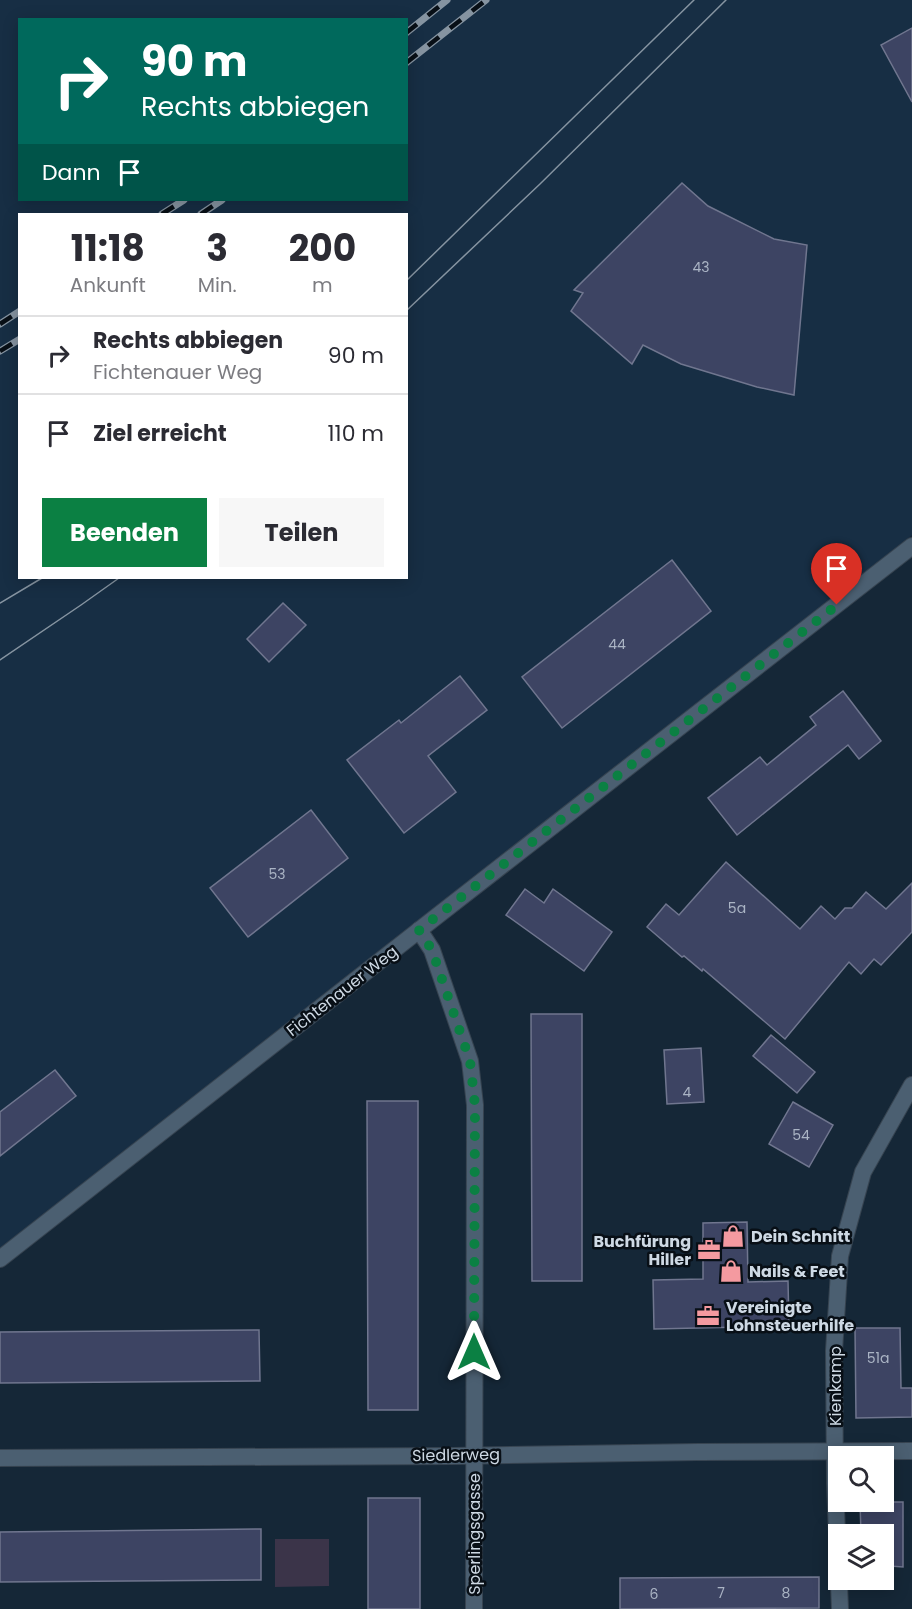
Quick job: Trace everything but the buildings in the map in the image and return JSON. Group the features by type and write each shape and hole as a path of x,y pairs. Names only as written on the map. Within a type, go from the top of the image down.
{"street":[{"name":"Fichtenauer Weg","path":"0,1259 912,546"},
{"name":"Sperlingsgasse","path":"419,930 432,950 470,1061 475,1105 474,1609"},
{"name":"Kienkamp","path":"835,1446 834,1351 840,1256 863,1172 912,1085"},
{"name":"Siedlerweg","path":"0,1458 828,1451"},
{"name":"Siedlerweg","path":"894,1451 912,1451"},
{"name":"Kienkamp","path":"837,1512 840,1609"}],"shaded area":[{"path":"0,0 912,0 912,535 384,957 0,1249"},
{"path":"275,1539 329,1539 329,1586 275,1587"}],"tram line":[{"path":"408,279 694,0"},
{"path":"408,309 540,184 726,0"},
{"path":"0,603 40,579"},
{"path":"0,660 118,579"}],"railway":[{"path":"408,31 447,0"},
{"path":"408,61 486,0"},
{"path":"164,213 182,201"},
{"path":"202,213 220,201"},
{"path":"0,324 18,312"},
{"path":"0,351 18,340"}],"place":[{"name":"Dein Schnitt","path":"733,1236"},
{"name":"Buchfürung Hiller","path":"709,1250"},
{"name":"Nails & Feet","path":"731,1271"},
{"name":"Vereinigte Lohnsteuerhilfe","path":"708,1316"}],"route":[{"path":"474,1352 475,1105 470,1061 432,950 419,930 837,605"}]}
